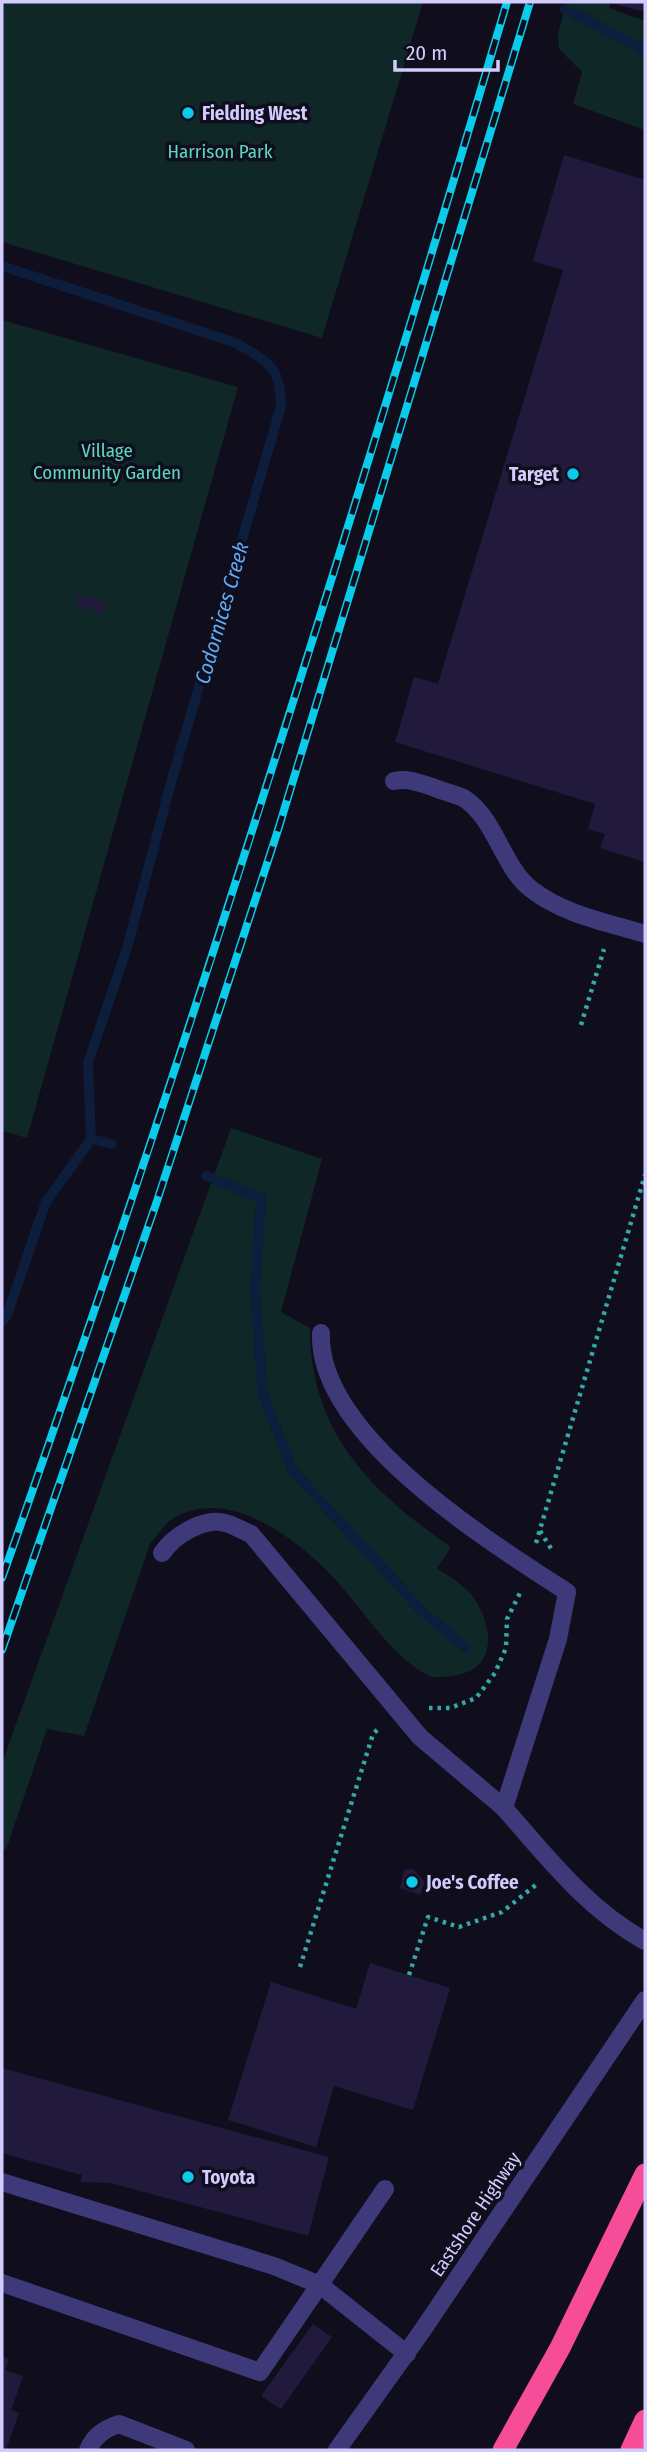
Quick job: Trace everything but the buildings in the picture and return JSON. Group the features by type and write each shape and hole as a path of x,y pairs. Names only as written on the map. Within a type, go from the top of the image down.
{"highway":[{"path":"503,2450 560,2348 645,2174"},
{"path":"631,2450 645,2420"}],"street":[{"path":"394,781 407,779 465,799 481,816 508,863 531,889 560,906 590,918 645,934"},
{"path":"321,1333 320,1354 334,1392 391,1462 482,1534 567,1592 558,1639 504,1808"},
{"path":"162,1553 172,1539 206,1524 224,1522 251,1534 420,1737 504,1808 576,1890 603,1913 645,1941"},
{"name":"Eastshore Highway","path":"337,2450 407,2354 645,2000"},
{"path":"2,2182 274,2266 320,2285 407,2354"},
{"path":"2,2283 260,2372 385,2189"},
{"path":"88,2450 92,2439 108,2427 119,2424 186,2450"}],"path":[{"path":"581,1025 604,949"},
{"path":"534,1551 645,1175"},
{"path":"540,1531 558,1559"},
{"path":"425,1708 450,1707 476,1698 495,1673 506,1648 507,1619 520,1593"},
{"path":"300,1967 373,1734 384,1722"},
{"path":"409,1975 428,1917 459,1927 502,1912 557,1868"}],"green space":[{"name":"Fielding West","path":"2,2 423,2 322,338 2,242"},
{"path":"567,2 611,2 609,8 645,21 645,130 573,104 582,72 559,49 558,33"},
{"name":"Village Community Garden","path":"2,320 238,387 27,1138 2,1131"},
{"path":"231,1128 322,1159 281,1312 310,1328 313,1365 321,1398 333,1428 350,1456 395,1504 451,1547 437,1568 464,1588 479,1605 488,1634 486,1654 476,1667 465,1673 431,1677 400,1655 333,1576 287,1537 250,1516 230,1510 210,1508 190,1511 168,1522 150,1544 84,1736 47,1729 6,1850 2,1848 2,1763"}],"waterway":[{"name":"Codornices Creek","path":"565,9 645,50"},
{"name":"Codornices Creek","path":"2,266 236,343 270,367 275,373 280,392 281,406 172,779 127,948 88,1063 91,1139"},
{"path":"2,1322 7,1315 46,1202 91,1139 112,1144"},
{"name":"Codornices Creek","path":"206,1176 261,1198 255,1291 263,1394 293,1471 423,1612 465,1647"}],"railway":[{"path":"2,1578 201,990 388,398 507,2"},
{"path":"2,1650 157,1201 278,830 530,2"}],"place":[{"name":"Fielding West","path":"188,113"},
{"name":"Target","path":"573,474"},
{"name":"Joe's Coffee","path":"412,1882"},
{"name":"Toyota","path":"188,2177"}],"park label":[{"name":"Harrison Park","path":"220,151"}]}
